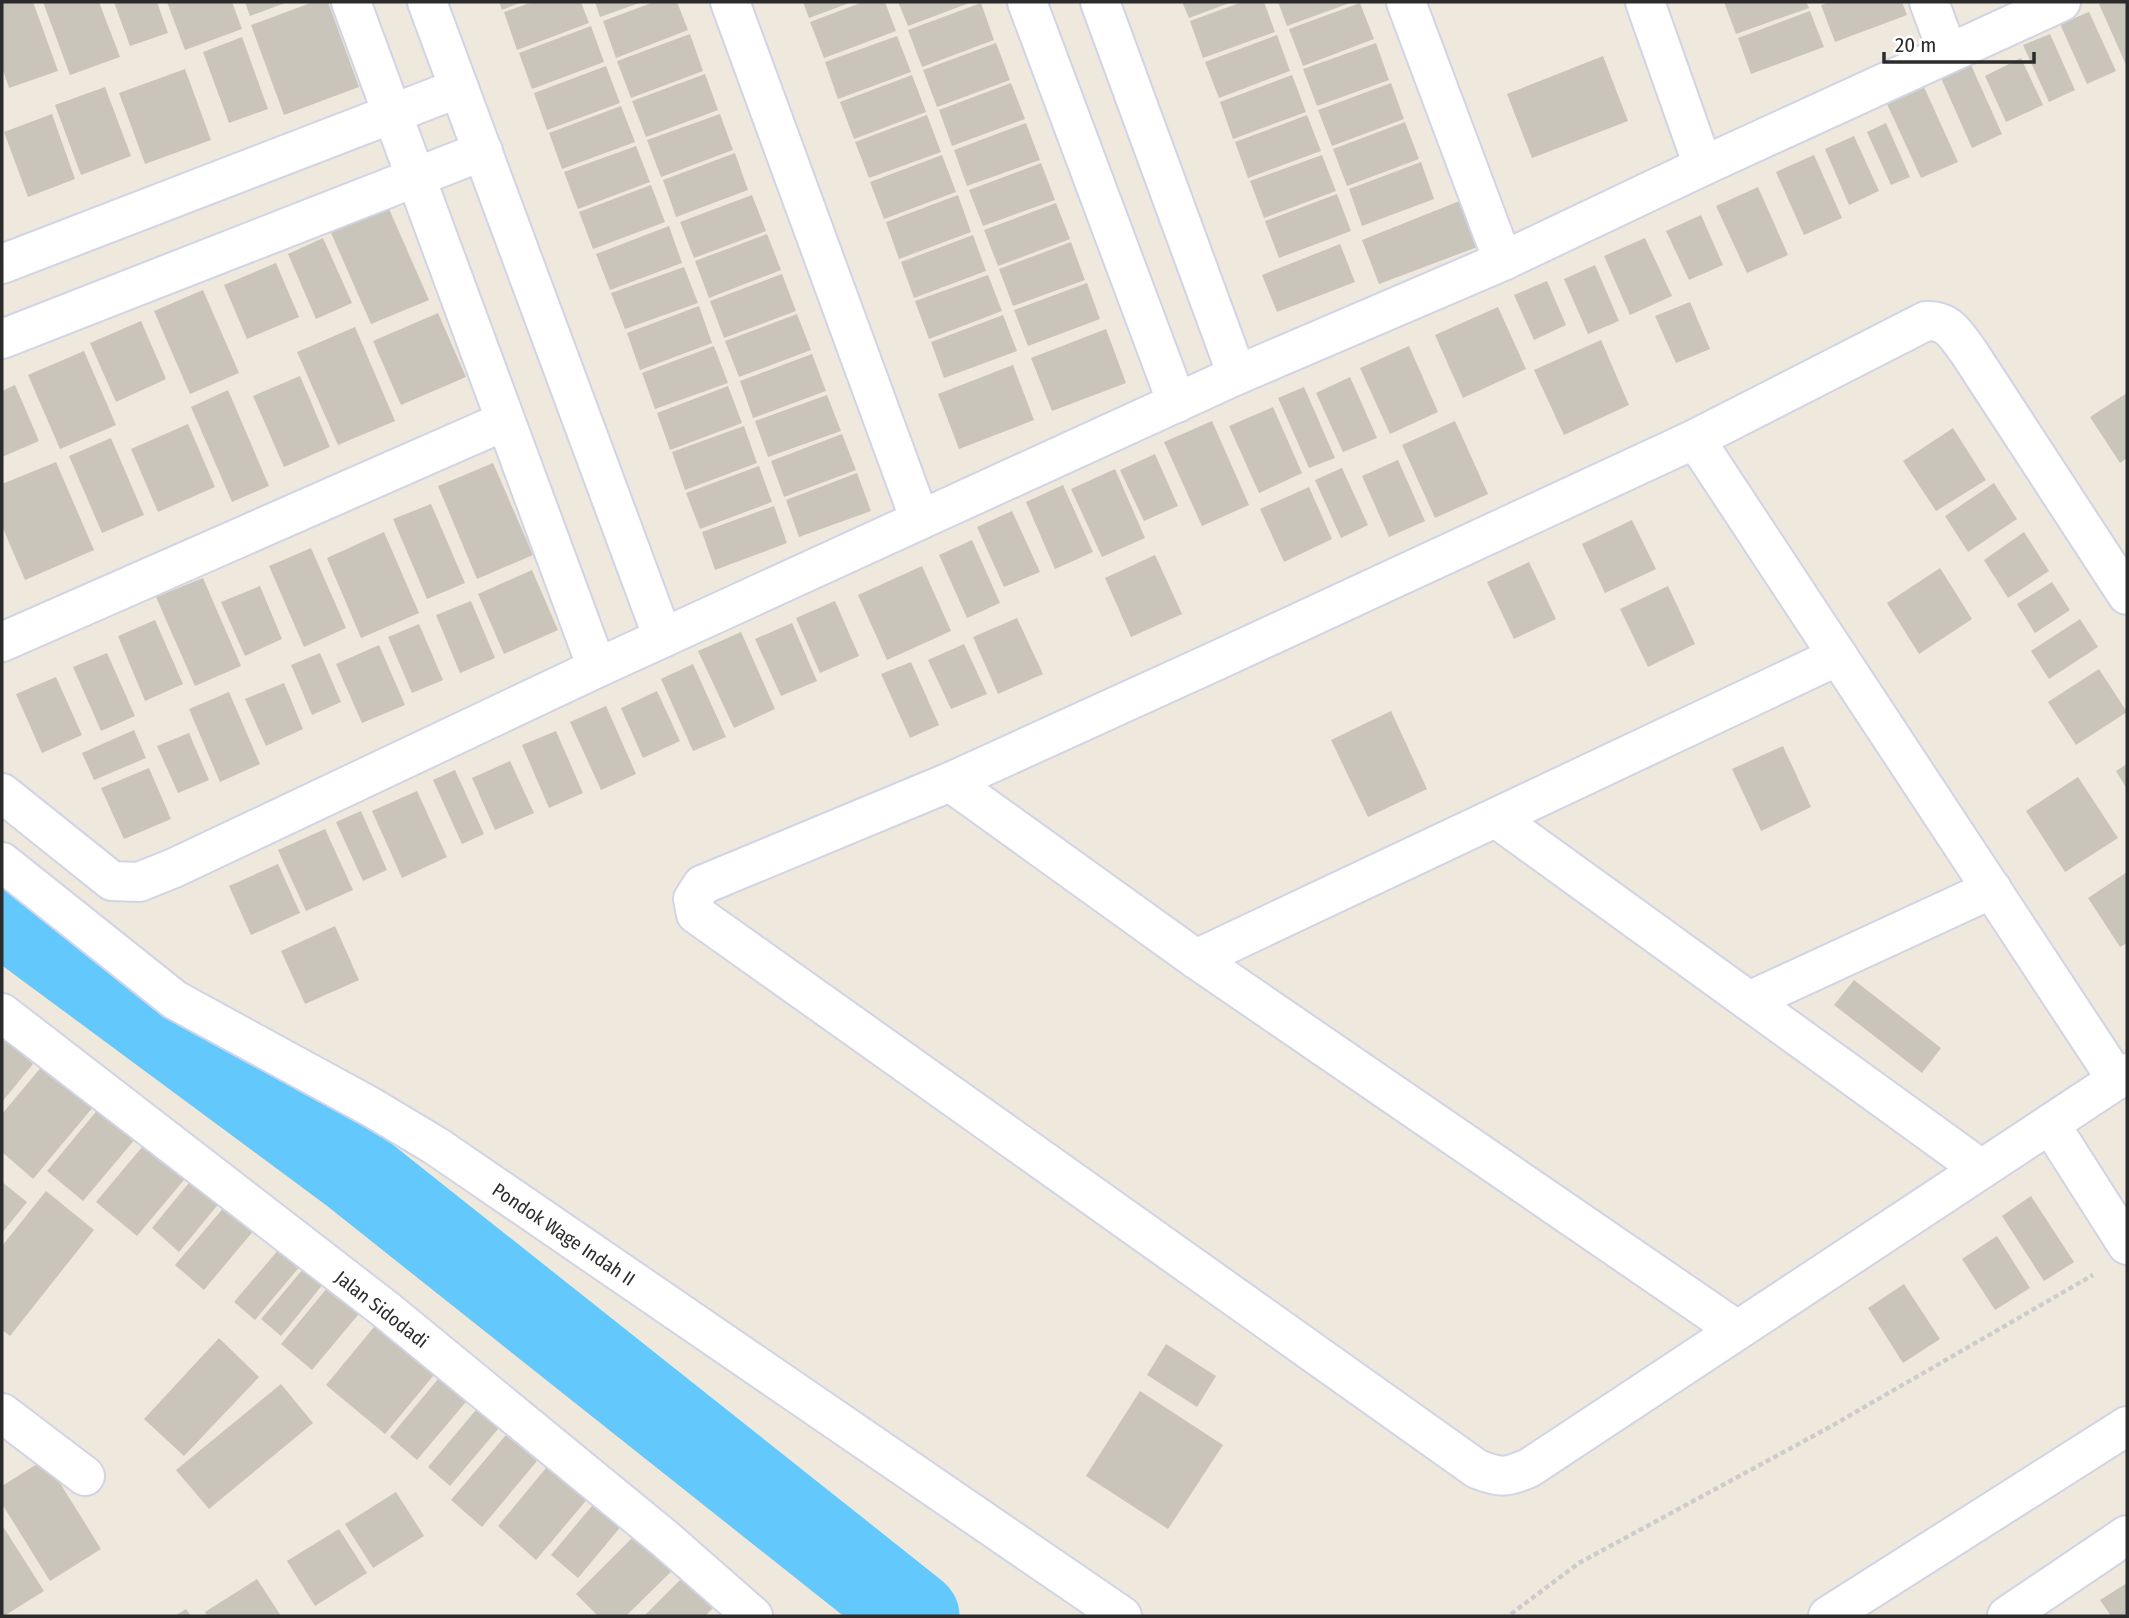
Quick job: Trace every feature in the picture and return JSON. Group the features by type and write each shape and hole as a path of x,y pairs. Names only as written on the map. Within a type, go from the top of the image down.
{"street":[{"path":"351,2 597,668"},
{"path":"427,2 663,638"},
{"path":"730,2 920,520"},
{"path":"1027,2 1177,403"},
{"path":"1100,2 1237,375"},
{"path":"1406,2 1503,261"},
{"path":"1645,2 1703,166"},
{"path":"1929,2 1948,53"},
{"path":"2,793 112,881 139,881 174,869 597,668 1237,375 1503,261 2061,2"},
{"path":"2,264 459,88"},
{"path":"2,339 483,151"},
{"path":"1695,439 1992,888 2122,1076 1529,1468 1498,1477 1477,1469 696,914 693,899 702,885 950,782 1695,439 1926,321 1940,320 1951,329 1968,351 2127,595"},
{"path":"2,642 505,421"},
{"path":"1196,958 1838,656"},
{"path":"950,782 1196,958 1737,1330"},
{"path":"1496,818 1981,1169"},
{"name":"Pondok Wage Indah II","path":"2,862 175,1000 371,1107 436,1146 1122,1616"},
{"path":"1749,1001 1992,888"},
{"name":"Jalan Sidodadi","path":"2,1013 385,1309 664,1538 753,1616"},
{"path":"2050,1124 2115,1257"},
{"path":"1828,1616 2127,1426"},
{"path":"8,1427 85,1476"},
{"path":"2007,1616 2127,1535"}],"path":[{"path":"1511,1614 1579,1563 1828,1428 2115,1257"}],"building":[{"path":"33,2 58,71 9,88 2,67 2,3"},
{"path":"43,2 99,2 120,57 70,75"},
{"path":"114,2 157,2 168,33 130,46"},
{"path":"167,2 232,2 242,29 185,50"},
{"path":"245,2 288,2 250,16"},
{"path":"313,2 328,2 359,87 284,115 251,25"},
{"path":"499,2 522,2 502,10"},
{"path":"533,2 581,2 589,23 517,50 504,12"},
{"path":"595,2 642,2 600,17"},
{"path":"654,2 677,2 688,30 616,58 603,21"},
{"path":"803,2 852,2 809,18"},
{"path":"863,2 885,2 896,31 824,58 810,22"},
{"path":"898,2 972,2 908,26"},
{"path":"1182,2 1232,2 1189,18"},
{"path":"1242,2 1264,2 1275,32 1203,58 1190,21"},
{"path":"1278,2 1353,2 1287,26"},
{"path":"1724,2 1806,2 1809,8 1736,34"},
{"path":"1830,2 1902,2 1907,15 1835,42 1821,5"},
{"path":"2127,2 2127,67 2099,4"},
{"path":"981,3 994,40 922,67 908,30"},
{"path":"1360,3 1374,39 1303,66 1289,29"},
{"path":"1810,11 1824,47 1751,74 1738,38"},
{"path":"2089,12 2116,71 2087,84 2060,24"},
{"path":"591,26 604,62 532,89 519,53"},
{"path":"690,34 703,71 631,98 617,61"},
{"path":"2050,34 2075,90 2049,102 2023,45"},
{"path":"1277,35 1290,71 1219,98 1205,62"},
{"path":"897,36 911,72 838,99 825,62"},
{"path":"242,37 268,109 229,123 203,52"},
{"path":"996,43 1010,80 937,107 923,70"},
{"path":"1376,43 1389,80 1317,106 1303,69"},
{"path":"1603,56 1628,121 1532,158 1507,94"},
{"path":"2021,58 2043,105 2006,122 1985,76"},
{"path":"1971,65 2002,134 1972,148 1941,78"},
{"path":"606,66 620,103 547,130 534,93"},
{"path":"185,69 211,140 145,164 119,93"},
{"path":"705,74 718,110 646,137 632,101"},
{"path":"912,75 926,112 854,139 840,102"},
{"path":"1292,75 1306,112 1233,139 1220,102"},
{"path":"1011,83 1025,119 952,146 939,110"},
{"path":"1391,83 1404,119 1332,146 1318,110"},
{"path":"105,87 131,156 81,175 55,105"},
{"path":"1924,87 1958,162 1921,178 1887,104"},
{"path":"621,106 635,142 562,169 549,133"},
{"path":"52,114 75,179 28,197 4,132"},
{"path":"720,114 733,150 661,177 647,140"},
{"path":"927,115 941,152 869,178 855,142"},
{"path":"1307,115 1321,151 1248,178 1235,142"},
{"path":"1405,122 1419,159 1347,186 1333,149"},
{"path":"1026,123 1040,160 967,186 954,150"},
{"path":"1886,123 1910,177 1891,185 1867,132"},
{"path":"1854,136 1879,191 1849,205 1825,149"},
{"path":"636,146 650,182 578,209 564,172"},
{"path":"735,153 748,190 676,217 663,180"},
{"path":"942,155 956,192 884,219 870,182"},
{"path":"1322,155 1336,191 1264,218 1250,181"},
{"path":"1814,155 1842,218 1804,235 1776,172"},
{"path":"1421,162 1434,199 1362,226 1349,189"},
{"path":"1041,163 1055,200 983,226 969,190"},
{"path":"651,185 665,222 593,249 579,212"},
{"path":"1758,187 1788,255 1747,273 1716,206"},
{"path":"1337,194 1351,231 1279,258 1265,221"},
{"path":"752,195 766,231 694,258 680,222"},
{"path":"958,195 971,232 899,259 886,222"},
{"path":"1462,200 1480,246 1379,284 1362,240"},
{"path":"386,202 429,300 371,324 328,226"},
{"path":"1056,203 1070,239 998,266 984,230"},
{"path":"1701,215 1723,265 1689,280 1666,231"},
{"path":"669,226 682,263 610,290 596,254"},
{"path":"767,234 781,270 709,298 695,261"},
{"path":"973,235 986,271 914,298 901,262"},
{"path":"323,238 352,303 316,319 288,254"},
{"path":"1645,238 1672,296 1630,315 1604,256"},
{"path":"1071,242 1085,280 1013,306 999,269"},
{"path":"1340,244 1355,282 1277,312 1262,275"},
{"path":"276,263 299,317 247,339 224,285"},
{"path":"1595,265 1619,321 1588,334 1564,279"},
{"path":"684,267 698,303 625,329 611,293"},
{"path":"782,274 796,311 724,338 710,301"},
{"path":"988,275 1002,311 929,339 915,301"},
{"path":"1547,281 1566,325 1534,340 1514,295"},
{"path":"1087,283 1100,319 1028,346 1014,310"},
{"path":"203,290 239,373 190,394 154,311"},
{"path":"1690,302 1710,349 1676,363 1655,316"},
{"path":"699,306 712,343 640,370 627,333"},
{"path":"1498,307 1526,369 1463,398 1435,335"},
{"path":"438,313 466,377 401,405 373,341"},
{"path":"797,314 811,350 739,377 725,341"},
{"path":"1003,315 1017,351 944,378 931,342"},
{"path":"141,321 166,379 116,402 90,343"},
{"path":"355,327 395,421 338,445 297,352"},
{"path":"1106,329 1126,383 1052,411 1031,358"},
{"path":"1601,340 1629,405 1564,435 1534,370"},
{"path":"714,346 728,383 655,409 642,373"},
{"path":"1409,346 1438,412 1390,434 1360,368"},
{"path":"84,351 116,425 60,449 28,375"},
{"path":"812,354 826,391 753,418 740,381"},
{"path":"1013,365 1034,420 959,449 938,394"},
{"path":"300,376 330,447 284,467 253,396"},
{"path":"1350,377 1377,438 1343,452 1316,393"},
{"path":"15,385 39,441 2,457 2,391"},
{"path":"728,386 742,423 670,450 657,413"},
{"path":"1304,387 1335,458 1309,468 1278,398"},
{"path":"228,390 269,486 232,502 191,407"},
{"path":"2127,393 2127,458 2120,463 2090,417"},
{"path":"827,395 841,431 768,457 755,421"},
{"path":"1273,407 1302,473 1259,493 1229,426"},
{"path":"1212,421 1249,505 1202,526 1164,442"},
{"path":"1455,421 1488,494 1435,518 1402,445"},
{"path":"188,424 215,487 158,512 131,449"},
{"path":"744,426 757,463 685,490 672,452"},
{"path":"1953,428 1986,480 1936,511 1903,461"},
{"path":"842,434 856,470 784,497 771,461"},
{"path":"111,438 144,515 102,533 69,456"},
{"path":"1155,454 1178,506 1144,521 1120,470"},
{"path":"1398,460 1425,521 1389,537 1362,476"},
{"path":"56,462 94,550 25,580 2,526 2,484"},
{"path":"493,463 533,555 477,579 438,486"},
{"path":"759,466 772,502 700,529 686,493"},
{"path":"1342,468 1368,525 1341,538 1315,480"},
{"path":"1115,469 1145,538 1102,557 1071,489"},
{"path":"857,473 871,511 799,537 786,500"},
{"path":"1994,483 2017,519 1968,552 1945,516"},
{"path":"1063,485 1093,552 1055,569 1026,502"},
{"path":"1309,487 1332,539 1284,562 1260,509"},
{"path":"431,504 465,583 427,599 393,519"},
{"path":"774,506 787,543 715,570 702,532"},
{"path":"1012,511 1040,572 1004,587 977,527"},
{"path":"1632,520 1656,569 1605,593 1582,544"},
{"path":"384,532 419,613 361,638 327,558"},
{"path":"2024,532 2049,571 2008,598 1984,560"},
{"path":"972,540 1000,603 967,618 939,555"},
{"path":"311,548 346,628 304,647 269,566"},
{"path":"1155,555 1182,614 1131,637 1105,578"},
{"path":"1529,562 1556,619 1514,639 1487,582"},
{"path":"922,566 951,631 887,660 858,595"},
{"path":"1940,568 1972,619 1919,654 1887,603"},
{"path":"532,570 558,630 504,654 478,594"},
{"path":"203,578 241,666 195,686 156,597"},
{"path":"2052,582 2070,610 2035,633 2017,604"},
{"path":"260,586 282,639 245,656 221,602"},
{"path":"1668,586 1695,644 1648,667 1620,609"},
{"path":"471,601 495,658 460,673 436,615"},
{"path":"835,601 859,656 820,673 796,618"},
{"path":"1017,618 1043,674 998,694 973,637"},
{"path":"2080,619 2098,647 2049,679 2031,651"},
{"path":"155,620 183,684 145,701 118,636"},
{"path":"792,623 817,681 781,696 755,639"},
{"path":"419,624 443,680 412,693 388,637"},
{"path":"741,632 775,709 734,728 698,651"},
{"path":"964,644 987,694 951,709 928,660"},
{"path":"379,645 405,705 362,723 336,664"},
{"path":"107,653 135,716 101,731 73,667"},
{"path":"320,653 341,702 312,715 291,665"},
{"path":"911,662 939,725 910,738 881,674"},
{"path":"693,664 726,737 693,751 661,679"},
{"path":"2099,669 2127,712 2076,745 2048,702"},
{"path":"56,677 82,735 42,753 16,694"},
{"path":"284,683 303,729 266,746 245,699"},
{"path":"657,691 680,741 643,758 621,708"},
{"path":"229,692 260,764 220,782 189,709"},
{"path":"606,706 636,774 601,790 570,722"},
{"path":"1391,711 1427,789 1368,817 1331,740"},
{"path":"134,730 146,758 94,780 82,753"},
{"path":"556,731 583,793 549,808 522,745"},
{"path":"189,733 209,780 178,793 157,746"},
{"path":"1783,746 1811,807 1761,831 1732,769"},
{"path":"510,761 534,813 495,830 472,778"},
{"path":"2127,764 2127,789 2116,771"},
{"path":"149,768 171,819 124,839 101,788"},
{"path":"455,770 484,834 462,844 433,780"},
{"path":"2078,777 2118,838 2065,872 2026,811"},
{"path":"417,791 447,857 402,878 372,811"},
{"path":"361,811 387,870 363,881 336,822"},
{"path":"325,829 353,890 306,911 278,850"},
{"path":"278,864 300,913 251,935 229,886"},
{"path":"2127,872 2127,943 2120,947 2088,898"},
{"path":"335,926 359,980 305,1004 281,951"},
{"path":"1854,980 1941,1048 1922,1073 1834,1005"},
{"path":"3,1038 33,1064 2,1102 2,1040"},
{"path":"43,1065 93,1107 33,1179 2,1152 2,1114"},
{"path":"99,1108 136,1138 83,1201 47,1171"},
{"path":"153,1134 194,1168 137,1236 96,1202"},
{"path":"197,1173 225,1196 179,1252 152,1228"},
{"path":"2,1182 27,1202 2,1233"},
{"path":"46,1191 94,1230 10,1336 2,1330 2,1246"},
{"path":"2031,1196 2074,1262 2044,1281 2002,1216"},
{"path":"231,1199 260,1223 204,1290 175,1265"},
{"path":"1997,1236 2030,1288 1995,1310 1962,1259"},
{"path":"285,1242 306,1259 255,1320 234,1302"},
{"path":"309,1262 328,1278 281,1336 261,1319"},
{"path":"332,1282 363,1309 312,1370 281,1344"},
{"path":"1904,1284 1940,1339 1903,1363 1868,1308"},
{"path":"384,1315 443,1364 385,1434 326,1385"},
{"path":"219,1338 259,1377 184,1456 144,1419"},
{"path":"1166,1344 1216,1376 1197,1407 1147,1375"},
{"path":"448,1367 476,1390 417,1460 390,1437"},
{"path":"281,1384 313,1423 209,1509 176,1470"},
{"path":"1140,1391 1223,1445 1168,1529 1086,1476"},
{"path":"481,1404 503,1423 450,1486 428,1467"},
{"path":"506,1435 537,1461 482,1527 451,1500"},
{"path":"555,1457 595,1490 536,1560 498,1526"},
{"path":"45,1459 101,1549 50,1581 2,1504 2,1486"},
{"path":"396,1492 424,1536 373,1568 345,1524"},
{"path":"601,1495 628,1518 578,1578 551,1555"},
{"path":"2,1525 44,1591 4,1616 2,1616"},
{"path":"645,1525 681,1562 626,1616 598,1616 576,1594"},
{"path":"339,1529 367,1573 315,1606 287,1561"},
{"path":"688,1572 719,1602 705,1616 644,1616"},
{"path":"257,1579 281,1616 207,1616 205,1612"},
{"path":"2127,1583 2127,1616 2111,1616 2100,1600"},
{"path":"186,1609 191,1616 175,1616"}],"waterway":[{"path":"2,910 352,1169 915,1616"}]}
